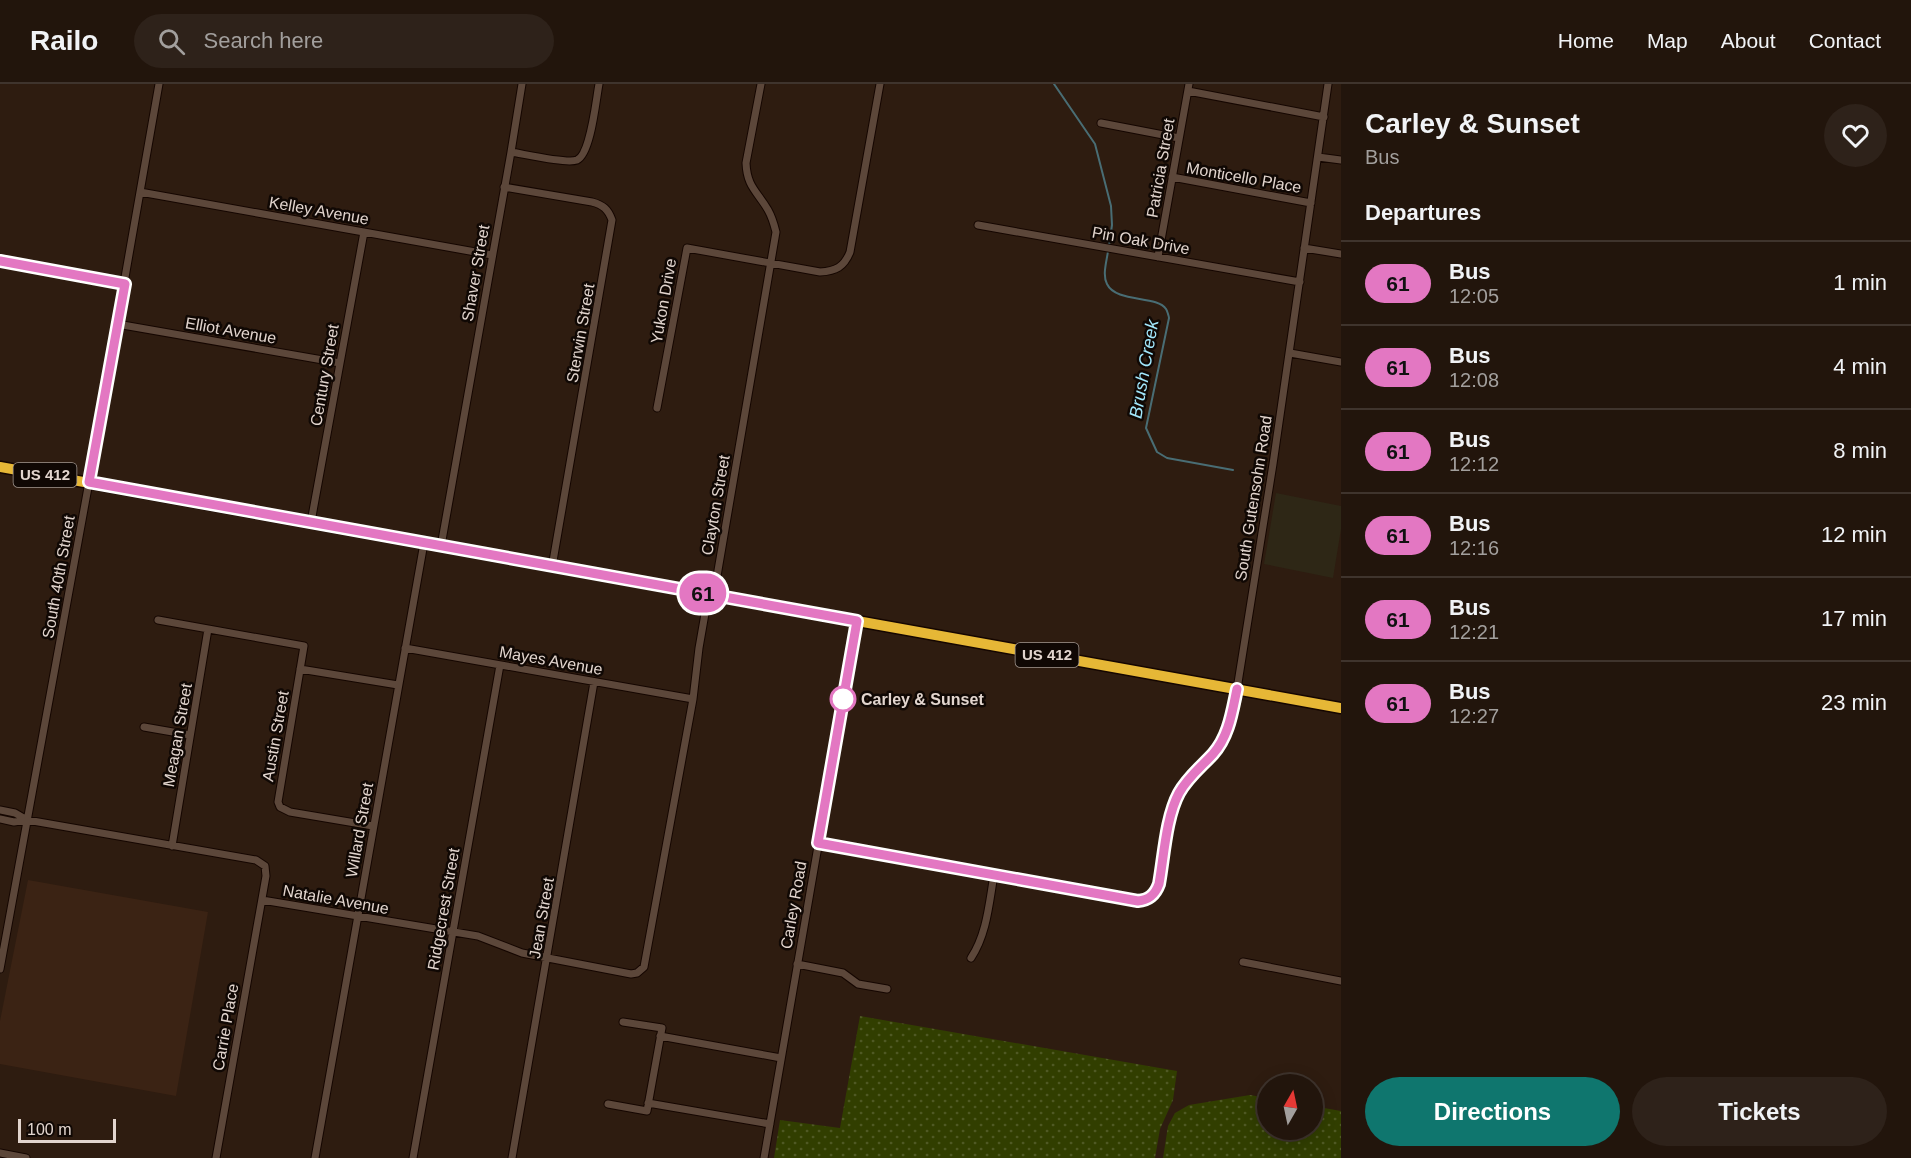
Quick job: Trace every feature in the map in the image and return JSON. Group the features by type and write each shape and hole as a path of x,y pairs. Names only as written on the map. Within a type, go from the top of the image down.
{"highway":[{"name":"US 412","path":"0,467 1341,708"}],"street":[{"name":"South 40th Street","path":"0,969 159,84"},
{"name":"Shaver Street","path":"441,546 522,84"},
{"path":"511,152 566,161 577,160 584,154 588,144 599,84"},
{"name":"Clayton Street","path":"642,971 646,962 693,699 706,608 716,582 776,232 773,219 767,208 754,194 747,173 746,163 761,84"},
{"path":"771,263 820,272 840,268 846,261 850,252 879,84"},
{"name":"South Gutensohn Road","path":"994,875 1138,901 1146,900 1159,884 1172,813 1179,793 1192,774 1213,754 1226,734 1237,689 1290,353 1328,84"},
{"path":"1188,88 1324,117"},
{"name":"Patricia Street","path":"1158,257 1188,88"},
{"path":"1101,123 1179,138"},
{"path":"1318,157 1341,160"},
{"name":"Monticello Place","path":"1172,177 1311,203"},
{"name":"Sterwin Street","path":"504,187 602,205 609,211 612,220 552,567"},
{"name":"Kelley Avenue","path":"140,192 492,255"},
{"name":"Pin Oak Drive","path":"978,225 1300,282"},
{"name":"Century Street","path":"311,522 364,232"},
{"name":"Yukon Drive","path":"657,408 687,248 771,263"},
{"path":"1304,248 1341,254"},
{"name":"Elliot Avenue","path":"117,324 340,363"},
{"path":"1290,353 1341,362"},
{"name":"Willard Street","path":"315,1158 424,543"},
{"path":"158,620 304,646 300,669 398,686"},
{"name":"Carley Road","path":"764,1158 857,621"},
{"name":"Meagan Street","path":"172,846 208,629"},
{"name":"Mayes Avenue","path":"405,648 693,699"},
{"name":"Ridgecrest Street","path":"413,1158 500,665"},
{"name":"Austin Street","path":"300,669 278,797 280,807 290,812 373,826"},
{"name":"Jean Street","path":"512,1158 594,681"},
{"path":"144,727 190,735"},
{"path":"0,810 15,813 27,820"},
{"path":"0,819 14,822 27,820"},
{"name":"Natalie Avenue","path":"27,820 256,860 265,866 266,876 262,900 478,936 511,950 631,974 642,971"},
{"path":"818,843 994,875 983,936 971,958"},
{"name":"Carrie Place","path":"216,1158 262,900"},
{"path":"1244,963 1341,981"},
{"path":"797,964 843,973 858,984 887,989"},
{"path":"608,1104 647,1111 662,1028 622,1022"},
{"path":"660,1036 781,1058"},
{"path":"648,1103 770,1124"},
{"path":"0,1153 26,1158"}],"shaded area":[{"path":"1276,493 1341,506 1341,529 1333,578 1264,564"},
{"path":"28,880 208,912 176,1096 0,1064 0,1021"}],"green space":[{"path":"860,1016 1177,1071 1173,1100 1160,1129 1155,1158 774,1158 780,1120 840,1128"},
{"path":"1250,1095 1257,1096 1257,1140 1323,1140 1323,1108 1341,1111 1341,1158 1163,1158 1168,1126 1175,1113 1189,1105"}],"waterway":[{"name":"Brush Creek","path":"1054,84 1095,144 1111,206 1112,225 1109,245"},
{"name":"Brush Creek","path":"1108,251 1105,276 1112,290 1127,297 1161,305 1169,316 1146,428 1157,452 1167,458 1233,470"}],"bus line":[{"name":"61","path":"0,261 125,284 89,482 857,621 818,843 1138,901 1146,900 1156,891 1159,884 1172,813 1179,793 1192,774 1213,754 1226,734 1237,689"}],"place":[{"name":"Carley & Sunset","path":"843,699"}]}
